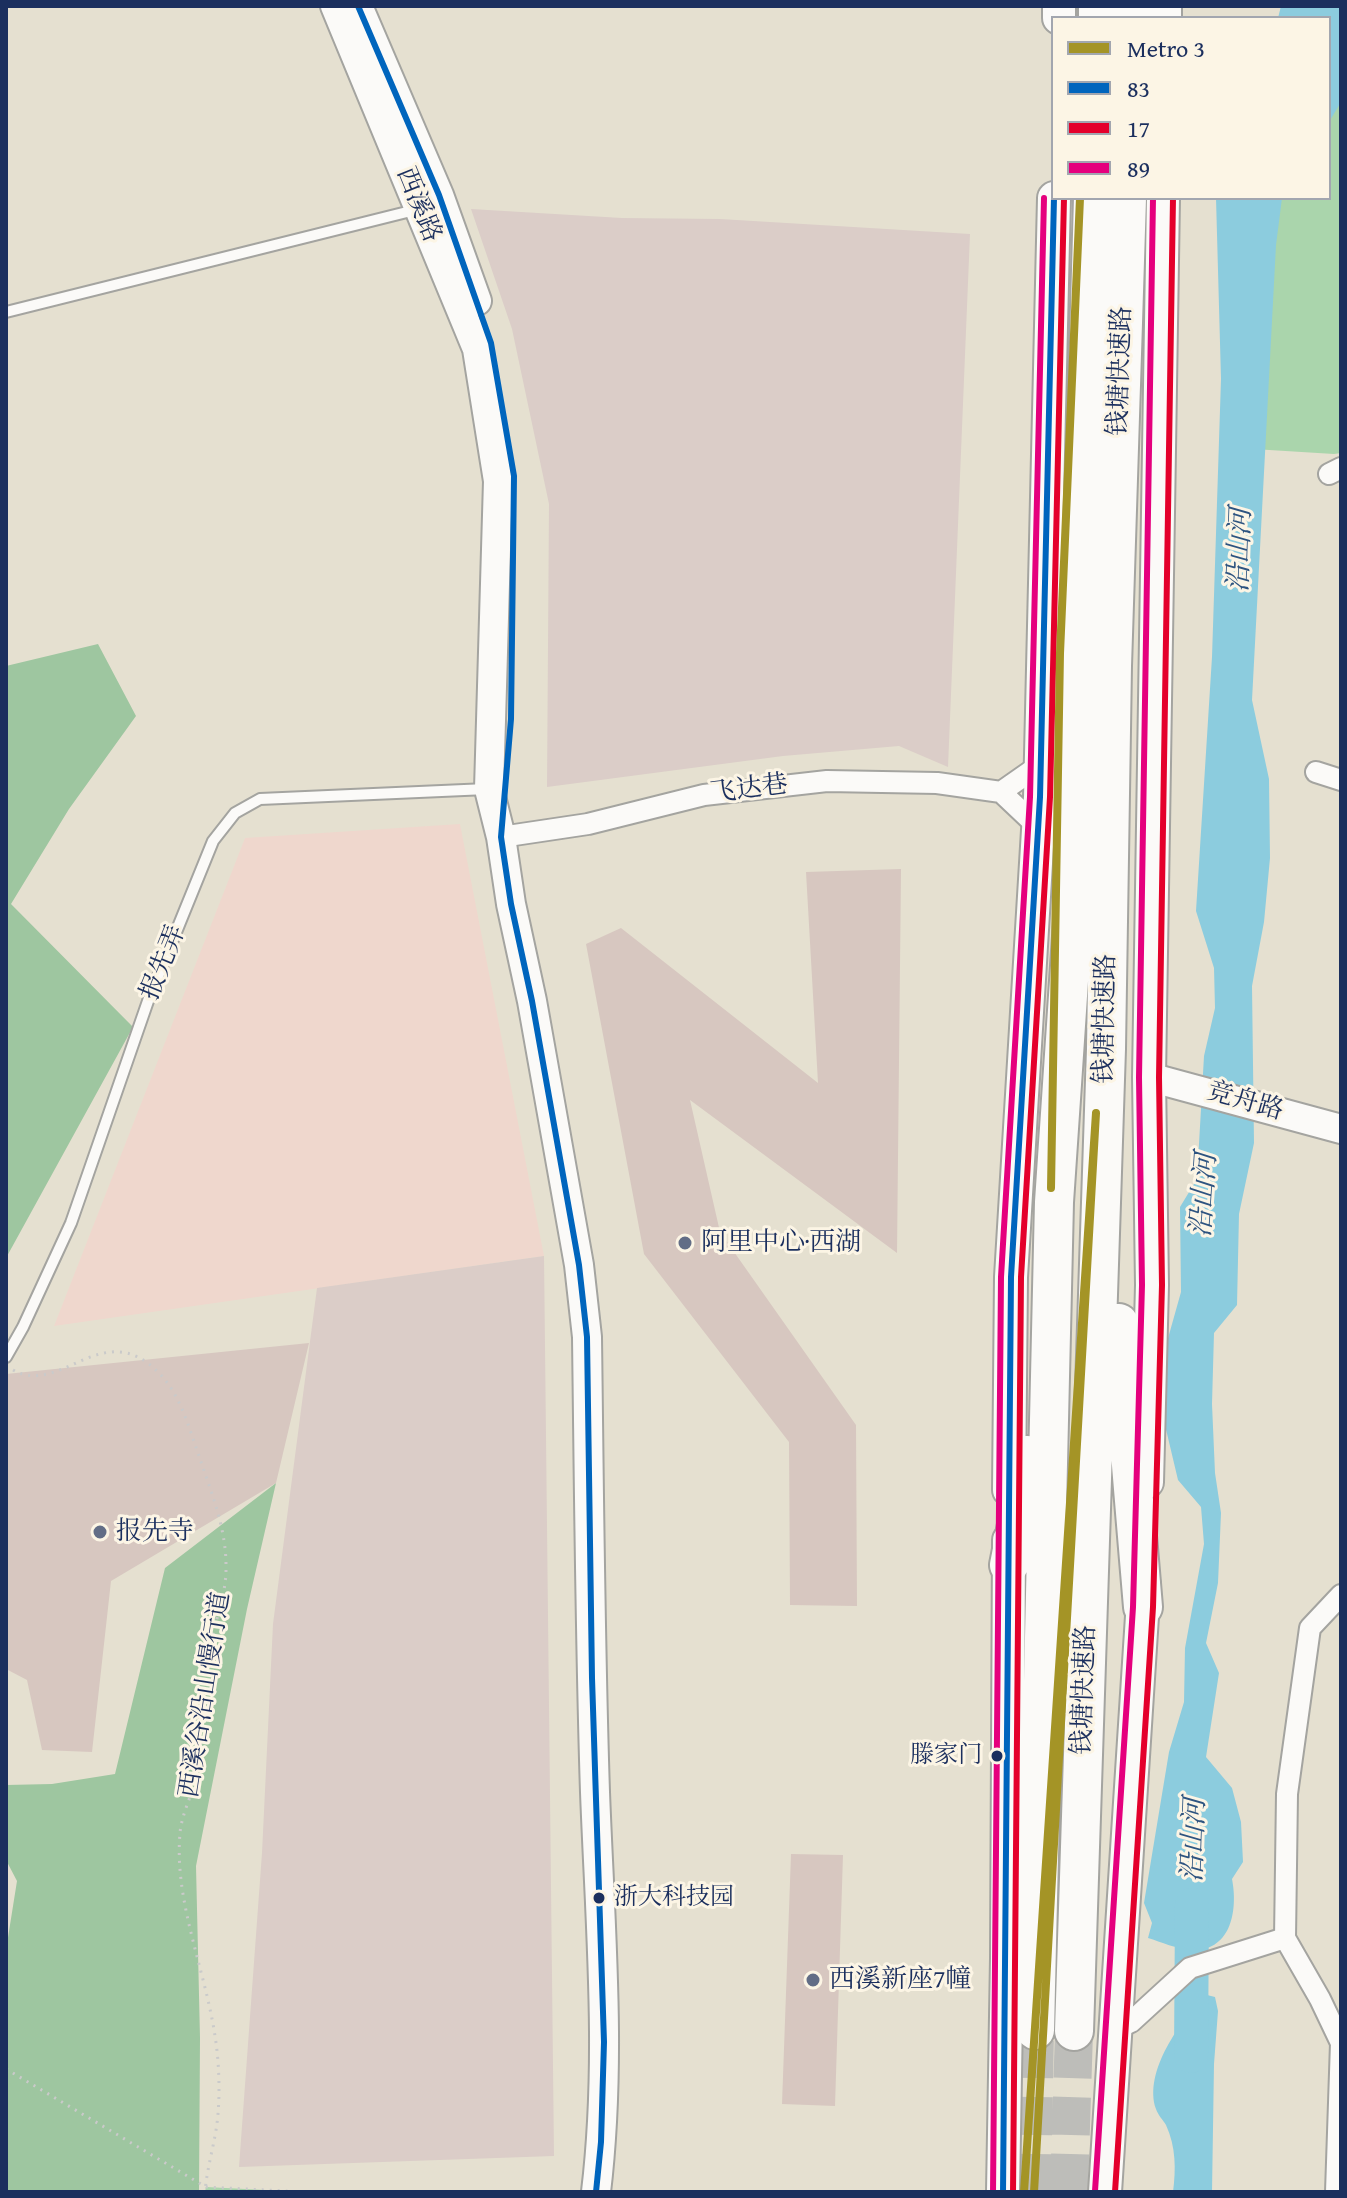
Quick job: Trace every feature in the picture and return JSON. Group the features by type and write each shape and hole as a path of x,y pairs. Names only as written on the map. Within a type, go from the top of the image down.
{"highway":[{"name":"钱塘快速路","path":"1035,2030 1054,1202 1073,922 1093,200"},
{"name":"钱塘快速路","path":"1074,2031 1106,1049 1112,666 1127,200"},
{"path":"1106,1049 1121,1358 1143,1607"},
{"path":"1009,1565 1020,1510 1054,1202"}],"main road":[{"name":"西溪路","path":"335,6 477,349 498,481 489,789 532,1001 579,1265 587,1337 595,1765 604,2027 603,2104 596,2192"},
{"name":"西溪路","path":"358,6 439,195 494,358 514,476 511,719 501,837"},
{"path":"1003,2192 1011,1277 1041,764 1054,200"},
{"path":"1105,2192 1143,1607 1152,1285 1149,1077 1163,200"},
{"name":"竞舟路","path":"1149,1077 1341,1129"}],"street":[{"path":"1038,827 1001,792 1041,764"},
{"path":"1316,772 1341,780"},
{"name":"飞达巷","path":"501,837 588,824 704,795 827,781 937,783 1001,792"},
{"path":"1336,2192 1341,2043 1285,1938 1287,1794 1310,1628 1341,1595"},
{"path":"1114,2030 1131,2022 1190,1968 1285,1938"}],"lane":[{"path":"6,312 420,209"},
{"name":"报先弄","path":"6,1357 71,1223 148,1001 213,841 235,813 260,799 489,789"}],"path":[{"name":"西溪谷沿山慢行道","path":"6,1366 24,1376 45,1374 118,1350 134,1354 158,1372 178,1398 216,1507 226,1564 224,1586 209,1649 198,1770 180,1831 181,1880 215,2035 219,2076 218,2116 206,2190"},
{"path":"6,2069 206,2190 305,2192"}],"shaded area":[{"path":"471,209 622,218 720,219 970,234 948,767 899,746 783,756 547,787 549,504 512,329"},
{"path":"460,824 544,1256 54,1326 245,838"},
{"path":"544,1256 554,2156 239,2167 262,1853 273,1624 317,1288"}],"green space":[{"path":"1331,95 1341,101 1341,453 1253,449 1275,200 1331,200"},
{"path":"98,644 136,716 69,809 11,904 133,1027 6,1258 6,666"},
{"path":"276,1483 247,1609 196,1866 200,2038 199,2192 6,2192 6,1950 17,1881 6,1860 6,1785 52,1784 115,1774 165,1568"},
{"path":"206,2187 305,2192 205,2192"}],"water":[{"path":"1281,6 1341,6 1341,102 1331,119 1331,16 1278,16"},
{"path":"1216,200 1282,200 1276,245 1252,700 1269,779 1270,858 1264,922 1252,986 1254,1143 1239,1214 1237,1305 1214,1333 1212,1404 1215,1473 1221,1513 1218,1583 1206,1643 1219,1673 1206,1757 1232,1788 1241,1822 1243,1862 1232,1879 1234,1903 1224,1936 1205,1949 1191,1950 1148,1938 1152,1923 1144,1903 1169,1752 1184,1702 1185,1648 1204,1544 1201,1507 1178,1480 1160,1404 1165,1349 1181,1292 1180,1207 1197,1179 1204,1056 1215,1008 1214,968 1196,911 1212,657 1221,379"},
{"path":"1207,1995 1215,1997 1218,2011 1212,2192 1173,2192 1173,2150 1166,2125 1156,2109 1153,2094 1155,2079 1176,2032"}],"building":[{"name":"阿里中心·西湖","path":"901,869 897,1253 690,1100 720,1232 856,1425 857,1606 790,1605 789,1442 644,1254 586,944 621,928 818,1083 806,872"},
{"name":"报先寺","path":"309,1343 276,1483 111,1581 92,1752 42,1750 27,1680 6,1669 6,1374"},
{"name":"西溪新座7幢","path":"791,1854 843,1855 835,2106 782,2104"}],"waterway":[{"name":"沿山河","path":"1191,2056 1192,1905"}],"tunnel":[{"path":"1032,2192 1035,2030"},
{"path":"1069,2192 1074,2031"}],"metro line":[{"name":"3","path":"1051,1188 1060,653 1080,200"},
{"name":"3","path":"1024,2192 1096,1113 1034,2192"}],"transit line":[{"name":"83","path":"358,6 439,195 491,343 514,476 511,719 501,837 579,1265 587,1337 592,1678 604,2042 596,2192"},
{"name":"89","path":"993,2192 1001,1277 1030,797 1044,198"},
{"name":"83","path":"1003,2192 1011,1277 1040,797 1054,200"},
{"name":"17","path":"1013,2192 1021,1277 1050,797 1064,200"},
{"name":"89","path":"1095,2191 1133,1607 1142,1285 1139,1077 1153,200"},
{"name":"17","path":"1115,2192 1153,1607 1162,1285 1159,1077 1173,200"}],"place":[{"name":"阿里中心·西湖","path":"685,1243"},
{"name":"报先寺","path":"100,1532"},
{"name":"滕家门","path":"997,1756"},
{"name":"浙大科技园","path":"599,1898"},
{"name":"西溪新座7幢","path":"813,1980"}]}
